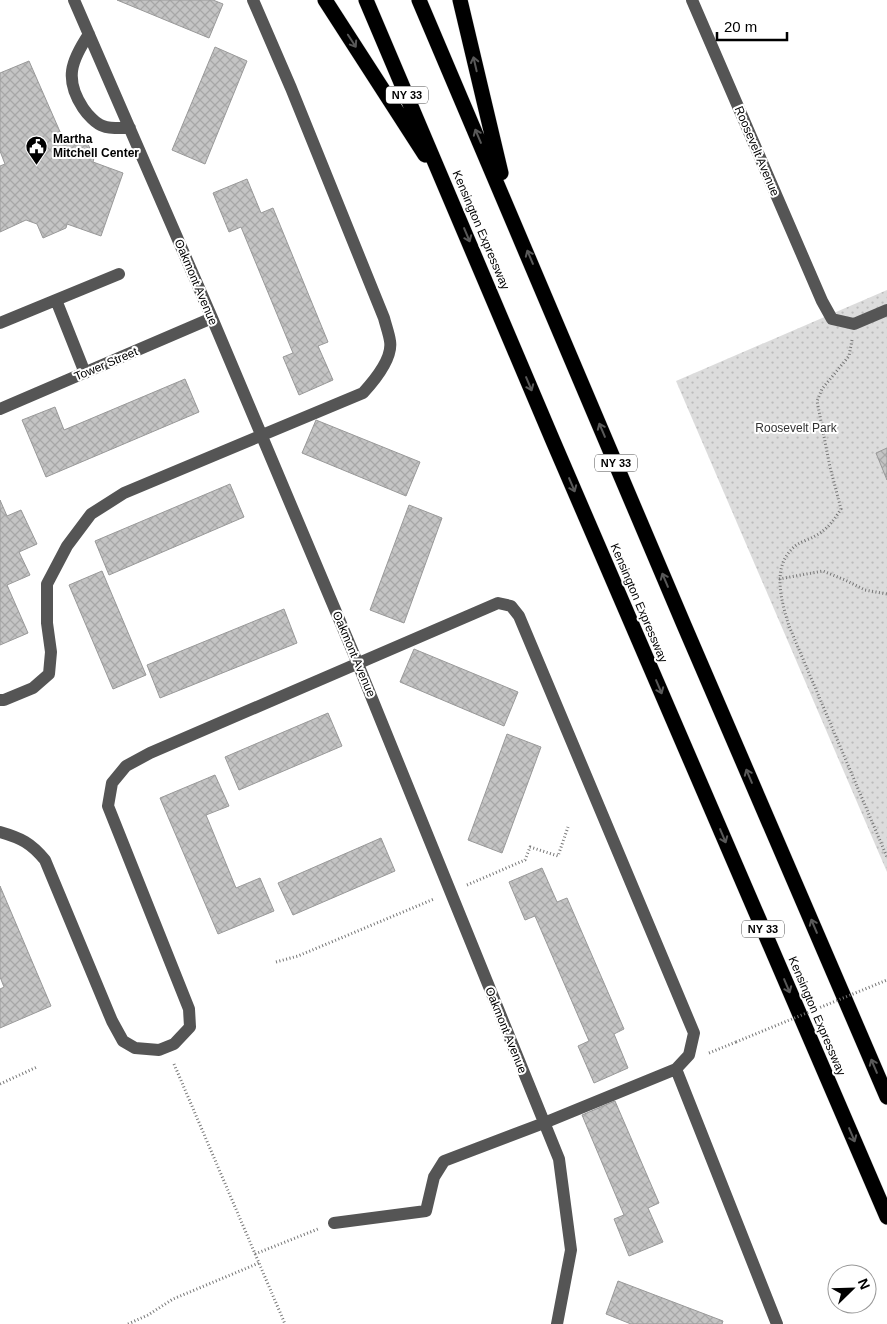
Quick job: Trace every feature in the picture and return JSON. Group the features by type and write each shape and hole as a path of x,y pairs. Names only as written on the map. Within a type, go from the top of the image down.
{"highway":[{"path":"325,0 448,190"},
{"name":"Kensington Expressway","path":"366,0 557,450 887,1216"},
{"name":"NY 33","path":"420,0 692,643 887,1097"},
{"path":"460,0 511,213"}],"street":[{"name":"Oakmont Avenue","path":"74,0 212,318 358,664 559,1159 571,1250 558,1324"},
{"path":"0,700 33,688 49,674 51,652 47,623 47,584 67,546 91,514 124,493 363,393 386,362 391,343 384,318 291,88 253,0"},
{"name":"Roosevelt Avenue","path":"692,0 822,301 832,319 854,324"},
{"path":"89,34 75,55 71,77 75,96 87,114 102,126 130,128"},
{"path":"0,323 119,274"},
{"path":"56,300 85,372"},
{"path":"854,324 887,310"},
{"name":"Tower Street","path":"0,409 212,318"},
{"path":"0,832 15,836 35,847 45,860 112,1021 123,1041 135,1048 159,1050 174,1044 190,1027 189,1010 108,806 112,783 126,766 150,754 498,603 511,606 522,625 694,1033 690,1054 676,1069 544,1123 444,1161 434,1177 426,1211 334,1222"},
{"path":"676,1069 777,1324"}],"path":[{"path":"854,324 849,356 822,389 817,401 830,467 841,509 830,525 817,536 798,544 791,550 785,559 779,579 780,598 789,626 887,857"},
{"path":"779,579 823,571 846,580 864,590 887,594"},
{"path":"703,1055 887,980"},
{"path":"166,1047 285,1324"},
{"path":"0,1084 37,1067"},
{"path":"255,1254 334,1222"},
{"path":"128,1324 148,1315 174,1299 259,1264"}],"green space":[{"name":"Roosevelt Park","path":"887,290 887,872 676,381"}],"building":[{"path":"117,0 213,0 223,4 209,38"},
{"path":"215,47 247,61 205,164 172,150"},
{"path":"29,61 61,134 88,144 94,158 93,162 123,173 101,236 67,224 66,228 43,238 37,224 26,220 0,232 0,166 5,164 0,151 0,73"},
{"path":"247,179 261,213 273,208 328,342 318,346 333,380 299,395 283,357 293,353 241,227 229,232 213,193"},
{"path":"185,379 199,412 46,477 22,420 55,407 64,430"},
{"path":"316,420 420,462 406,496 302,453"},
{"path":"887,448 887,480 876,453"},
{"path":"230,484 244,517 109,575 95,541"},
{"path":"0,500 7,516 21,510 37,544 19,552 30,575 7,585 28,633 0,645"},
{"path":"409,505 442,518 404,623 370,610"},
{"path":"102,571 146,675 113,689 69,585"},
{"path":"284,609 297,643 160,698 147,665"},
{"path":"414,649 518,692 504,726 400,682"},
{"path":"328,713 342,746 239,790 225,757"},
{"path":"507,734 541,747 502,853 468,840"},
{"path":"215,775 229,806 206,815 236,888 260,878 274,911 218,934 160,798"},
{"path":"381,838 395,871 293,915 278,883"},
{"path":"542,868 557,902 567,898 624,1029 614,1034 628,1068 594,1083 578,1046 589,1041 535,916 525,920 509,882"},
{"path":"0,886 51,1006 0,1028 0,989 4,987 0,977"},
{"path":"615,1101 659,1203 648,1208 663,1242 629,1256 614,1219 624,1215 582,1115"},
{"path":"618,1281 723,1321 722,1324 631,1324 606,1314"}],"place":[{"name":"Martha Mitchell Center","path":"37,165"}]}
